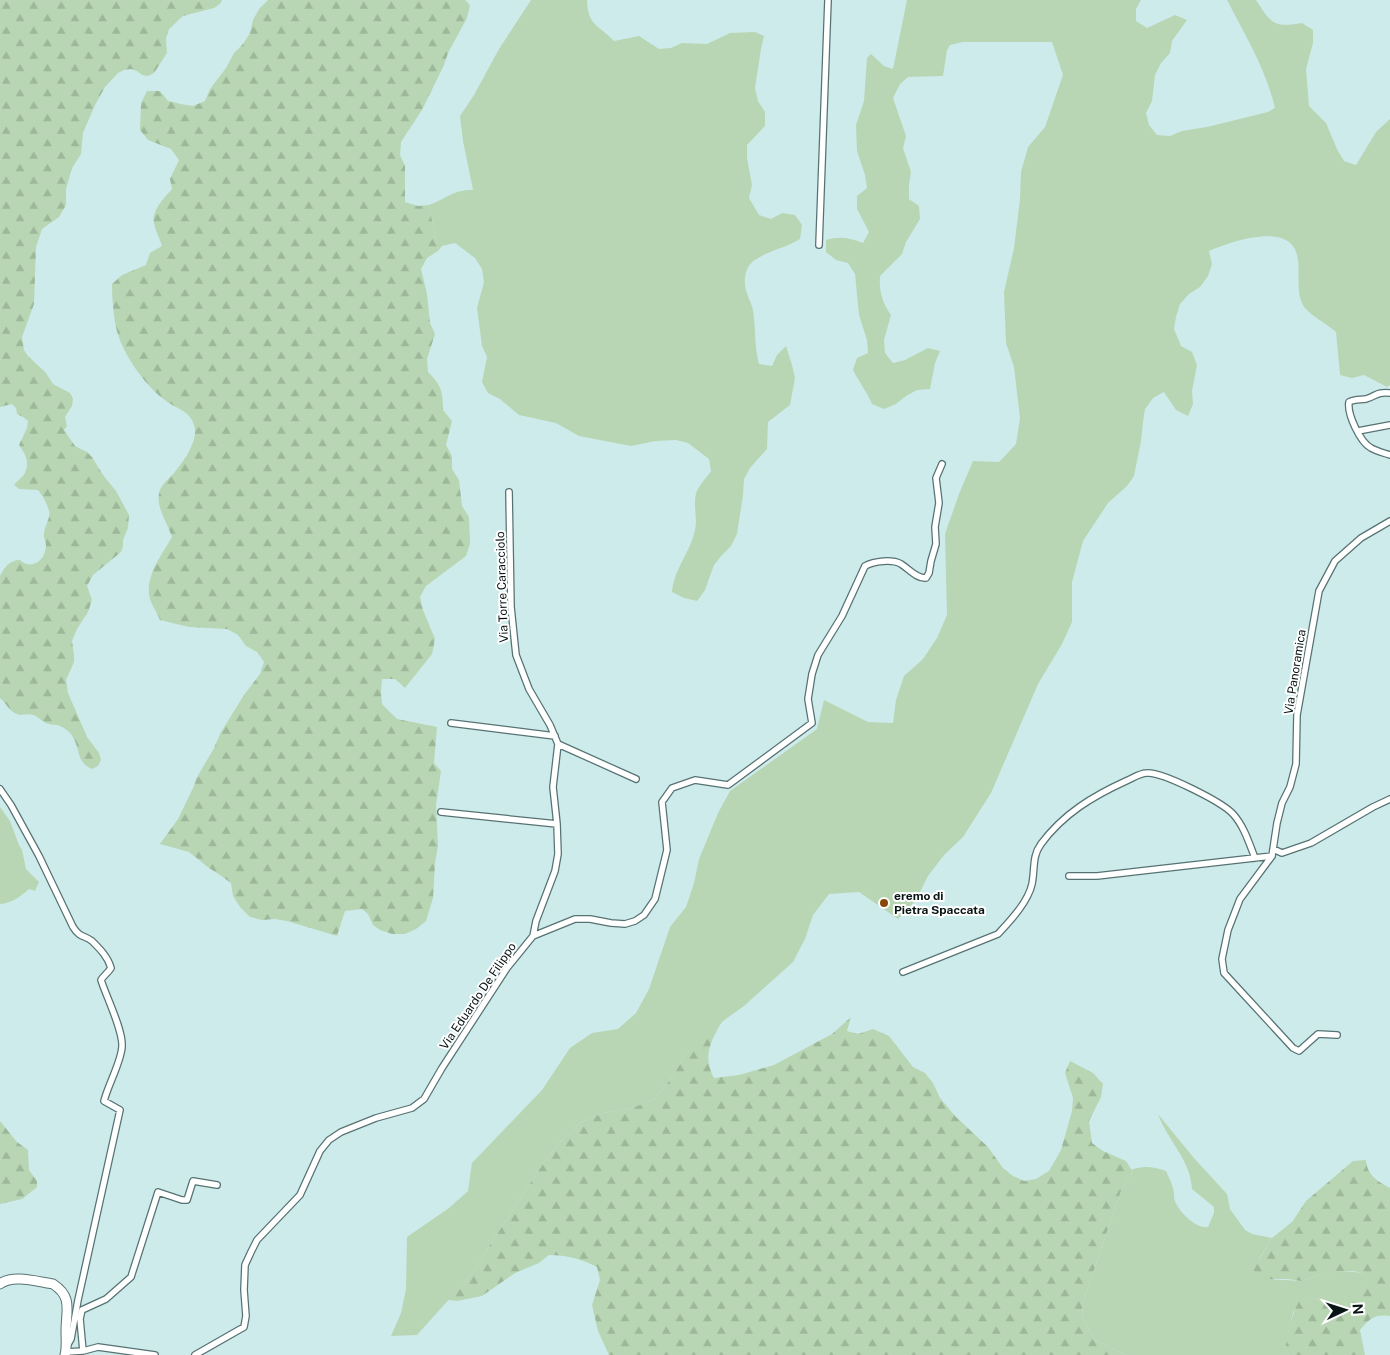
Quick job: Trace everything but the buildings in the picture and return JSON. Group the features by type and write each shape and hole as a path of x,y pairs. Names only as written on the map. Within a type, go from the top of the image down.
{"street":[{"path":"819,245 828,0"},
{"path":"1390,393 1378,393 1365,399 1349,402 1350,415 1369,447 1390,455"},
{"path":"1358,431 1390,424"},
{"name":"Via Eduardo De Filippo","path":"194,1355 244,1327 246,1316 245,1265 250,1252 257,1240 300,1195 320,1151 329,1140 341,1132 376,1118 412,1108 424,1099 507,968 533,936 575,919 625,924 635,921 644,915 655,899 667,850 662,802 672,788 695,780 728,785 812,723 808,699 812,674 818,655 842,616 865,566 882,561 899,562 921,579 926,578 929,573 930,561 936,544 935,527 939,503 936,478 942,464"},
{"name":"Via Torre Caracciolo","path":"509,492 511,607 516,655 529,689 558,744 553,787 558,824 558,854 555,871 536,922 533,936"},
{"name":"Via Panoramica","path":"1273,852 1282,803 1290,787 1296,764 1297,715 1319,591 1335,561 1361,538 1390,521"},
{"path":"451,723 555,736"},
{"path":"558,744 636,779"},
{"path":"903,972 998,934 1030,890 1033,881 1035,854 1052,830 1080,805 1143,774 1155,774 1176,781 1217,802 1232,813 1243,828 1255,858"},
{"path":"0,789 39,856 73,927 78,934 91,940 109,960 111,968 101,980 118,1026 122,1045 104,1101 120,1110 71,1339 66,1351"},
{"path":"1069,876 1097,876 1255,858 1273,852 1282,853 1311,843 1348,820 1390,798"},
{"path":"441,812 558,824"},
{"path":"1273,852 1240,899 1228,930 1222,959 1224,973 1273,1028 1299,1052 1318,1034 1337,1035"},
{"path":"83,1351 80,1319 82,1310 106,1299 132,1277 158,1192 187,1200 193,1181 217,1185"},
{"path":"0,1284 13,1279 53,1284 58,1287 68,1303 66,1351"},
{"path":"66,1351 83,1351 98,1347 117,1352 155,1355"}],"green space":[{"path":"0,0 222,0 214,8 183,16 169,29 166,38 167,53 154,73 148,76 131,69 124,70 118,73 105,87 83,133 81,154 72,168 66,189 66,205 59,217 42,229 36,247 34,304 22,337 24,350 46,373 53,384 70,393 73,399 72,406 65,417 67,426 64,430 75,446 92,457 116,491 129,515 128,528 121,552 93,575 87,586 92,600 88,612 72,641 74,662 66,680 68,693 87,737 99,753 101,760 98,766 92,769 83,762 75,741 68,731 29,714 19,715 10,709 0,698 0,576 5,567 13,561 20,560 25,563 34,564 41,559 45,550 44,531 49,514 46,503 38,490 19,489 14,485 23,476 27,468 25,456 19,445 27,428 28,421 17,414 16,408 12,404 0,407"},
{"path":"268,0 465,0 470,5 467,18 448,53 422,110 401,142 400,155 405,166 405,202 418,206 429,205 438,251 427,258 421,269 427,294 430,323 435,334 427,359 428,372 436,381 442,393 443,410 452,421 446,445 452,456 452,469 459,480 462,506 469,517 470,544 466,556 426,586 420,597 423,610 435,639 432,654 405,688 395,679 382,679 382,704 397,719 437,727 434,763 441,771 436,805 438,846 433,898 426,921 416,929 405,934 392,934 380,930 373,925 368,914 362,909 345,911 337,936 287,921 275,919 262,920 250,917 233,896 231,883 189,852 160,844 178,819 196,779 221,732 244,695 260,674 264,662 257,652 246,646 238,635 227,629 189,627 160,620 151,601 149,595 150,579 172,537 159,504 160,491 193,444 195,431 189,416 166,401 149,386 127,355 117,333 112,284 122,275 146,265 150,253 162,246 155,229 154,218 159,204 172,189 170,179 179,160 171,149 148,140 140,130 141,103 147,91 160,91 168,101 181,104 193,106 205,101 210,89 250,33 253,20 259,9"},
{"path":"531,0 587,0 589,15 592,20 614,41 639,36 659,49 671,48 682,43 707,44 730,33 755,32 764,36 755,88 758,101 765,112 765,126 747,145 747,158 752,185 749,198 759,215 771,219 782,213 795,215 802,225 800,239 752,262 746,274 745,287 753,310 759,364 772,366 777,355 786,346 795,378 790,405 768,422 767,449 750,468 744,479 737,534 731,546 714,565 705,590 697,601 684,598 672,592 676,576 693,538 696,520 696,495 711,471 709,459 688,443 676,440 656,441 631,446 579,436 556,423 519,415 500,399 488,393 482,382 487,357 482,346 477,308 484,282 482,269 475,258 455,243 442,246 438,251 429,205 455,193 473,190 460,116 474,95 499,49"},
{"path":"907,0 1141,0 1136,9 1136,21 1147,28 1175,15 1187,20 1172,41 1170,53 1161,63 1155,75 1152,101 1146,113 1149,125 1157,135 1170,136 1182,131 1268,112 1275,108 1261,66 1227,0 1256,0 1265,14 1274,22 1285,25 1302,23 1313,30 1313,43 1306,69 1309,106 1326,123 1344,161 1356,165 1376,132 1390,119 1390,385 1387,387 1364,375 1352,378 1340,375 1336,332 1303,305 1299,293 1297,255 1292,245 1283,239 1271,236 1244,239 1209,251 1212,264 1208,276 1200,287 1189,294 1180,304 1174,329 1181,346 1192,352 1197,365 1192,391 1193,404 1188,416 1176,410 1164,392 1153,398 1145,409 1134,476 1127,486 1108,503 1083,541 1072,582 1072,622 1062,644 1038,684 991,793 963,837 944,855 928,876 916,900 898,919 859,892 829,894 813,915 805,939 793,962 744,1006 723,1021 684,1057 670,1080 653,1100 629,1109 603,1113 580,1123 560,1142 542,1165 470,1276 417,1335 391,1336 401,1313 406,1289 407,1237 449,1208 468,1191 472,1163 542,1090 570,1048 592,1033 618,1029 636,1013 649,989 670,927 686,907 699,859 718,813 730,791 817,729 824,700 868,722 893,723 896,700 904,676 923,659 937,638 947,615 945,534 973,461 999,462 1016,444 1020,418 1014,367 1006,343 1004,292 1014,248 1021,172 1028,147 1045,127 1063,75 1052,42 963,42 950,45 947,50 943,76 908,77 900,84 893,98 906,136 903,148 911,172 909,199 919,206 920,219 906,242 902,254 880,276 882,297 891,315 884,340 885,353 893,363 905,360 928,348 940,351 935,363 930,389 917,390 896,404 884,409 872,404 853,370 857,358 868,353 867,340 859,315 855,274 848,263 836,260 826,252 826,240 845,238 863,243 869,232 857,209 857,196 867,188 857,151 856,125 864,101 867,58 871,54 884,66 893,69"},
{"path":"0,807 10,821 22,850 26,869 39,882 35,891 29,889 16,899 0,904"},
{"path":"851,1017 847,1031 858,1034 873,1029 889,1036 913,1067 925,1073 933,1083 940,1098 955,1116 988,1147 1003,1168 1013,1176 1024,1181 1036,1179 1049,1171 1061,1150 1072,1111 1073,1098 1065,1073 1070,1061 1093,1073 1103,1084 1101,1097 1089,1121 1092,1143 1103,1151 1126,1161 1133,1172 1122,1188 1082,1305 1083,1318 1095,1340 1126,1355 609,1355 598,1331 592,1305 600,1280 597,1267 580,1260 555,1255 549,1255 539,1263 515,1273 482,1296 457,1301 448,1300 470,1276 542,1165 560,1142 580,1123 603,1113 629,1109 653,1100 670,1080 684,1057 723,1020 712,1041 708,1055 710,1070 714,1078 739,1075 774,1065 832,1034"},
{"path":"1158,1114 1193,1157 1227,1194 1230,1209 1245,1230 1252,1234 1272,1238 1259,1259 1275,1280 1300,1281 1336,1271 1366,1274 1361,1286 1345,1299 1347,1311 1334,1309 1311,1297 1293,1312 1285,1350 1289,1355 1126,1355 1095,1340 1083,1318 1082,1305 1122,1188 1133,1172 1131,1170 1148,1167 1166,1171 1173,1187 1174,1200 1184,1215 1193,1223 1208,1227 1214,1213 1214,1207 1192,1189 1188,1169"},
{"path":"0,1121 17,1142 28,1150 29,1170 37,1181 37,1187 22,1199 0,1204"},
{"path":"1366,1160 1371,1174 1390,1188 1390,1316 1373,1318 1360,1330 1365,1355 1289,1355 1285,1350 1286,1344 1299,1301 1311,1297 1334,1309 1347,1311 1345,1299 1348,1287 1361,1286 1365,1274 1353,1271 1340,1271 1301,1281 1263,1279 1253,1270 1272,1238 1292,1222 1306,1201 1353,1161"}],"place":[{"name":"eremo di Pietra Spaccata","path":"884,903"}]}
